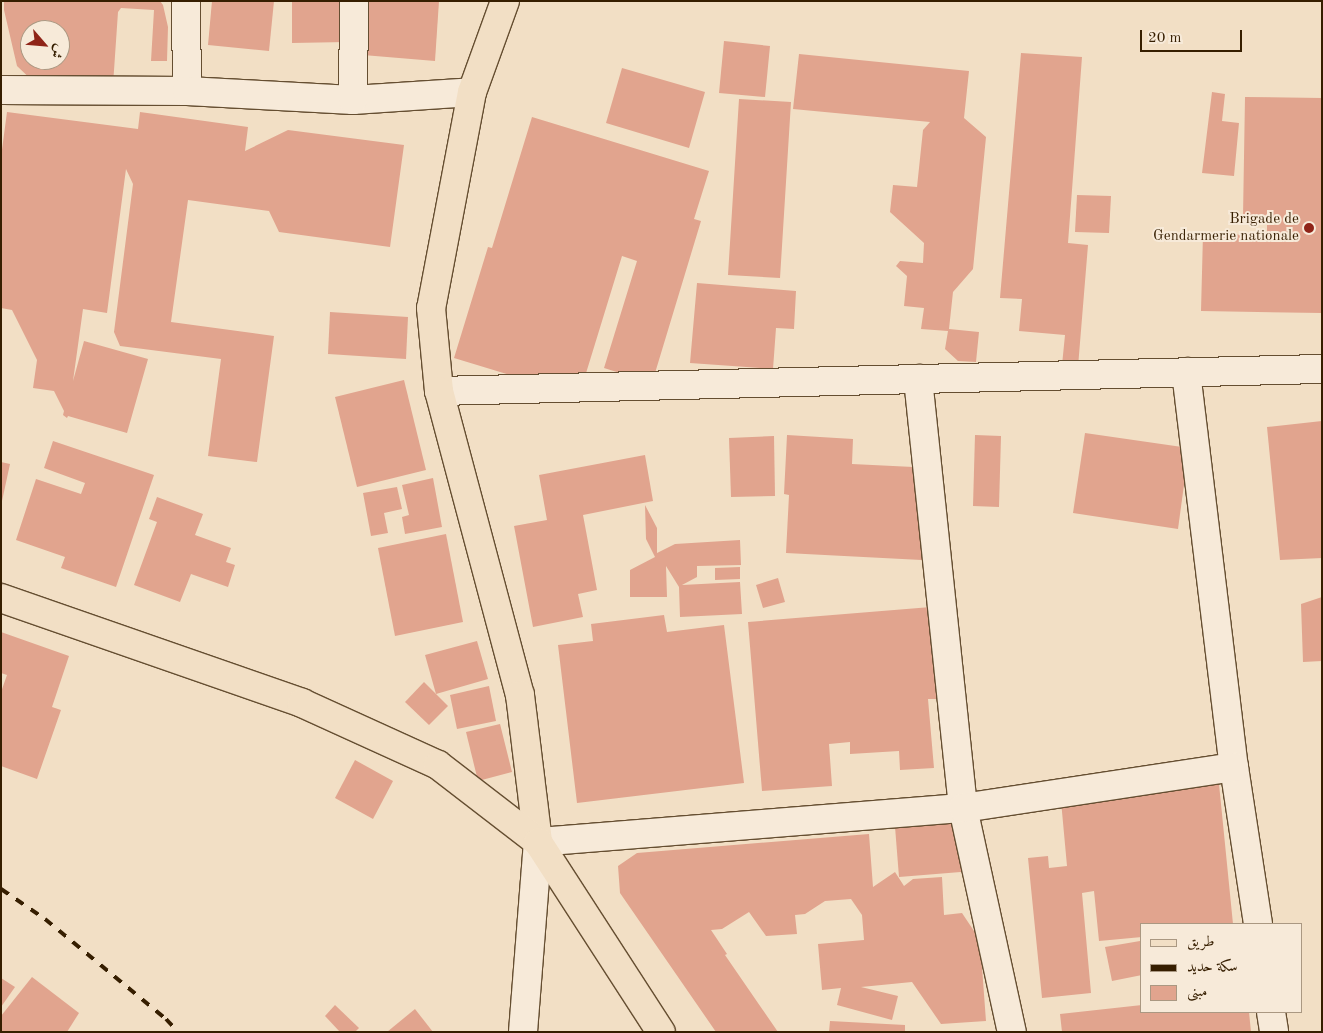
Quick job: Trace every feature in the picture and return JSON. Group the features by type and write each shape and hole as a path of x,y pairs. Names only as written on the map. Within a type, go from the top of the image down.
{"main road":[{"path":"505,1 472,92 431,308 439,391 520,695 538,842"},
{"path":"1,598 302,703 438,765 538,842 662,1032"}],"street":[{"path":"186,1 186,91"},
{"path":"353,100 354,1"},
{"path":"1,90 186,91 353,100 472,92"},
{"path":"439,391 1322,369"},
{"path":"1186,372 1234,768 1258,923"},
{"path":"918,379 963,808 1012,1032"},
{"path":"523,1032 538,842 963,808 1234,768"},
{"path":"1271,1013 1274,1032"}],"building":[{"path":"4,1 160,1 163,5 168,27 167,61 151,61 154,10 121,8 118,12 113,85 38,86 21,70 70,70 70,20 20,20 20,69 17,66 4,10"},
{"path":"212,1 274,1 269,51 208,45"},
{"path":"292,1 346,1 346,42 292,43"},
{"path":"367,1 439,1 435,61 363,55"},
{"path":"724,41 770,46 765,97 719,93"},
{"path":"1021,53 1082,57 1068,243 1088,245 1078,367 1062,365 1065,335 1019,331 1022,299 1000,298"},
{"path":"799,54 969,71 964,118 986,137 973,269 953,292 949,329 979,332 976,362 958,361 945,349 948,331 921,329 924,308 904,306 907,276 896,266 900,261 923,263 924,243 890,212 893,185 917,187 923,130 930,122 793,109"},
{"path":"622,68 705,92 689,148 606,123"},
{"path":"1212,92 1225,94 1222,121 1239,123 1234,176 1202,173"},
{"path":"1245,97 1322,98 1322,313 1201,311 1203,234 1267,235 1267,217 1243,216"},
{"path":"739,99 791,102 780,278 728,275"},
{"path":"7,112 138,129 140,112 248,127 245,151 288,130 404,145 390,247 279,232 269,211 188,200 171,322 274,336 257,462 208,456 221,359 120,346 114,332 133,184 126,169 107,313 83,309 73,381 84,341 148,359 127,433 68,416 67,418 63,415 64,411 54,391 33,388 37,360 12,310 1,308 1,157"},
{"path":"532,117 709,171 694,219 701,221 652,383 604,368 637,261 622,256 579,396 454,358 488,247 492,248"},
{"path":"1077,195 1111,196 1109,233 1075,232"},
{"path":"697,283 796,291 794,329 776,328 773,369 690,363"},
{"path":"330,312 408,317 406,359 328,354"},
{"path":"404,380 426,470 357,487 335,397"},
{"path":"1322,421 1322,558 1280,560 1267,427"},
{"path":"1085,433 1189,448 1178,529 1073,513"},
{"path":"787,435 853,439 852,464 934,468 941,561 786,553 789,495 784,494"},
{"path":"975,435 1001,436 999,507 973,506"},
{"path":"774,436 775,496 731,497 729,438"},
{"path":"53,441 154,475 116,587 61,568 65,557 16,540 36,479 81,494 85,483 44,468"},
{"path":"645,455 653,501 583,515 597,590 578,594 583,617 533,627 514,526 547,520 539,475"},
{"path":"1,462 10,464 2,501 1,501"},
{"path":"433,478 442,527 405,534 402,517 409,515 402,485"},
{"path":"397,487 402,509 384,513 388,533 371,536 363,493"},
{"path":"157,497 203,514 195,535 231,548 226,562 235,565 228,587 191,574 180,602 134,585 157,522 149,519"},
{"path":"645,505 657,528 657,553 675,544 740,540 741,565 697,566 697,577 682,585 740,582 742,614 680,617 679,587 666,566 667,597 630,597 630,570 655,557 646,539"},
{"path":"446,534 463,622 395,636 378,548"},
{"path":"740,567 740,579 715,580 715,568"},
{"path":"778,578 785,602 763,608 756,585"},
{"path":"1322,597 1322,661 1303,662 1301,604"},
{"path":"931,607 938,699 928,699 934,768 900,770 899,751 850,754 850,742 829,744 832,786 762,791 748,622"},
{"path":"664,615 667,632 724,625 744,783 577,803 558,645 593,641 591,624"},
{"path":"1,632 69,656 52,707 61,710 37,779 1,766 1,692 7,675 1,673"},
{"path":"477,641 488,679 436,694 425,655"},
{"path":"424,682 448,706 429,725 405,702"},
{"path":"489,686 496,721 457,729 450,695"},
{"path":"500,724 512,772 478,781 466,732"},
{"path":"355,760 393,781 373,819 335,798"},
{"path":"1218,774 1233,923 1140,923 1140,937 1099,941 1094,891 1082,893 1091,993 1042,998 1028,858 1048,856 1049,868 1067,866 1060,790"},
{"path":"969,809 973,871 899,877 894,814"},
{"path":"869,834 873,887 895,872 904,886 913,879 942,877 944,915 962,913 980,940 986,1021 941,1024 912,982 861,987 898,996 892,1020 837,1005 841,988 822,990 818,944 864,940 862,915 851,899 825,901 805,914 795,915 797,934 766,936 749,912 722,929 711,930 727,954 725,955 778,1032 716,1032 620,893 618,866 637,853"},
{"path":"1140,941 1140,975 1112,981 1105,947"},
{"path":"32,977 79,1013 67,1032 1,1032 1,1016"},
{"path":"1,978 15,987 1,1007"},
{"path":"335,1005 359,1028 355,1032 340,1032 325,1016"},
{"path":"1140,1005 1140,1013 1249,1013 1251,1032 1062,1032 1060,1014"},
{"path":"415,1009 433,1032 387,1032"},
{"path":"830,1021 905,1025 905,1032 829,1032"}],"railway":[{"path":"1,889 45,919 166,1019 178,1032"}],"place":[{"name":"Brigade de Gendarmerie nationale","path":"1309,228"}]}
